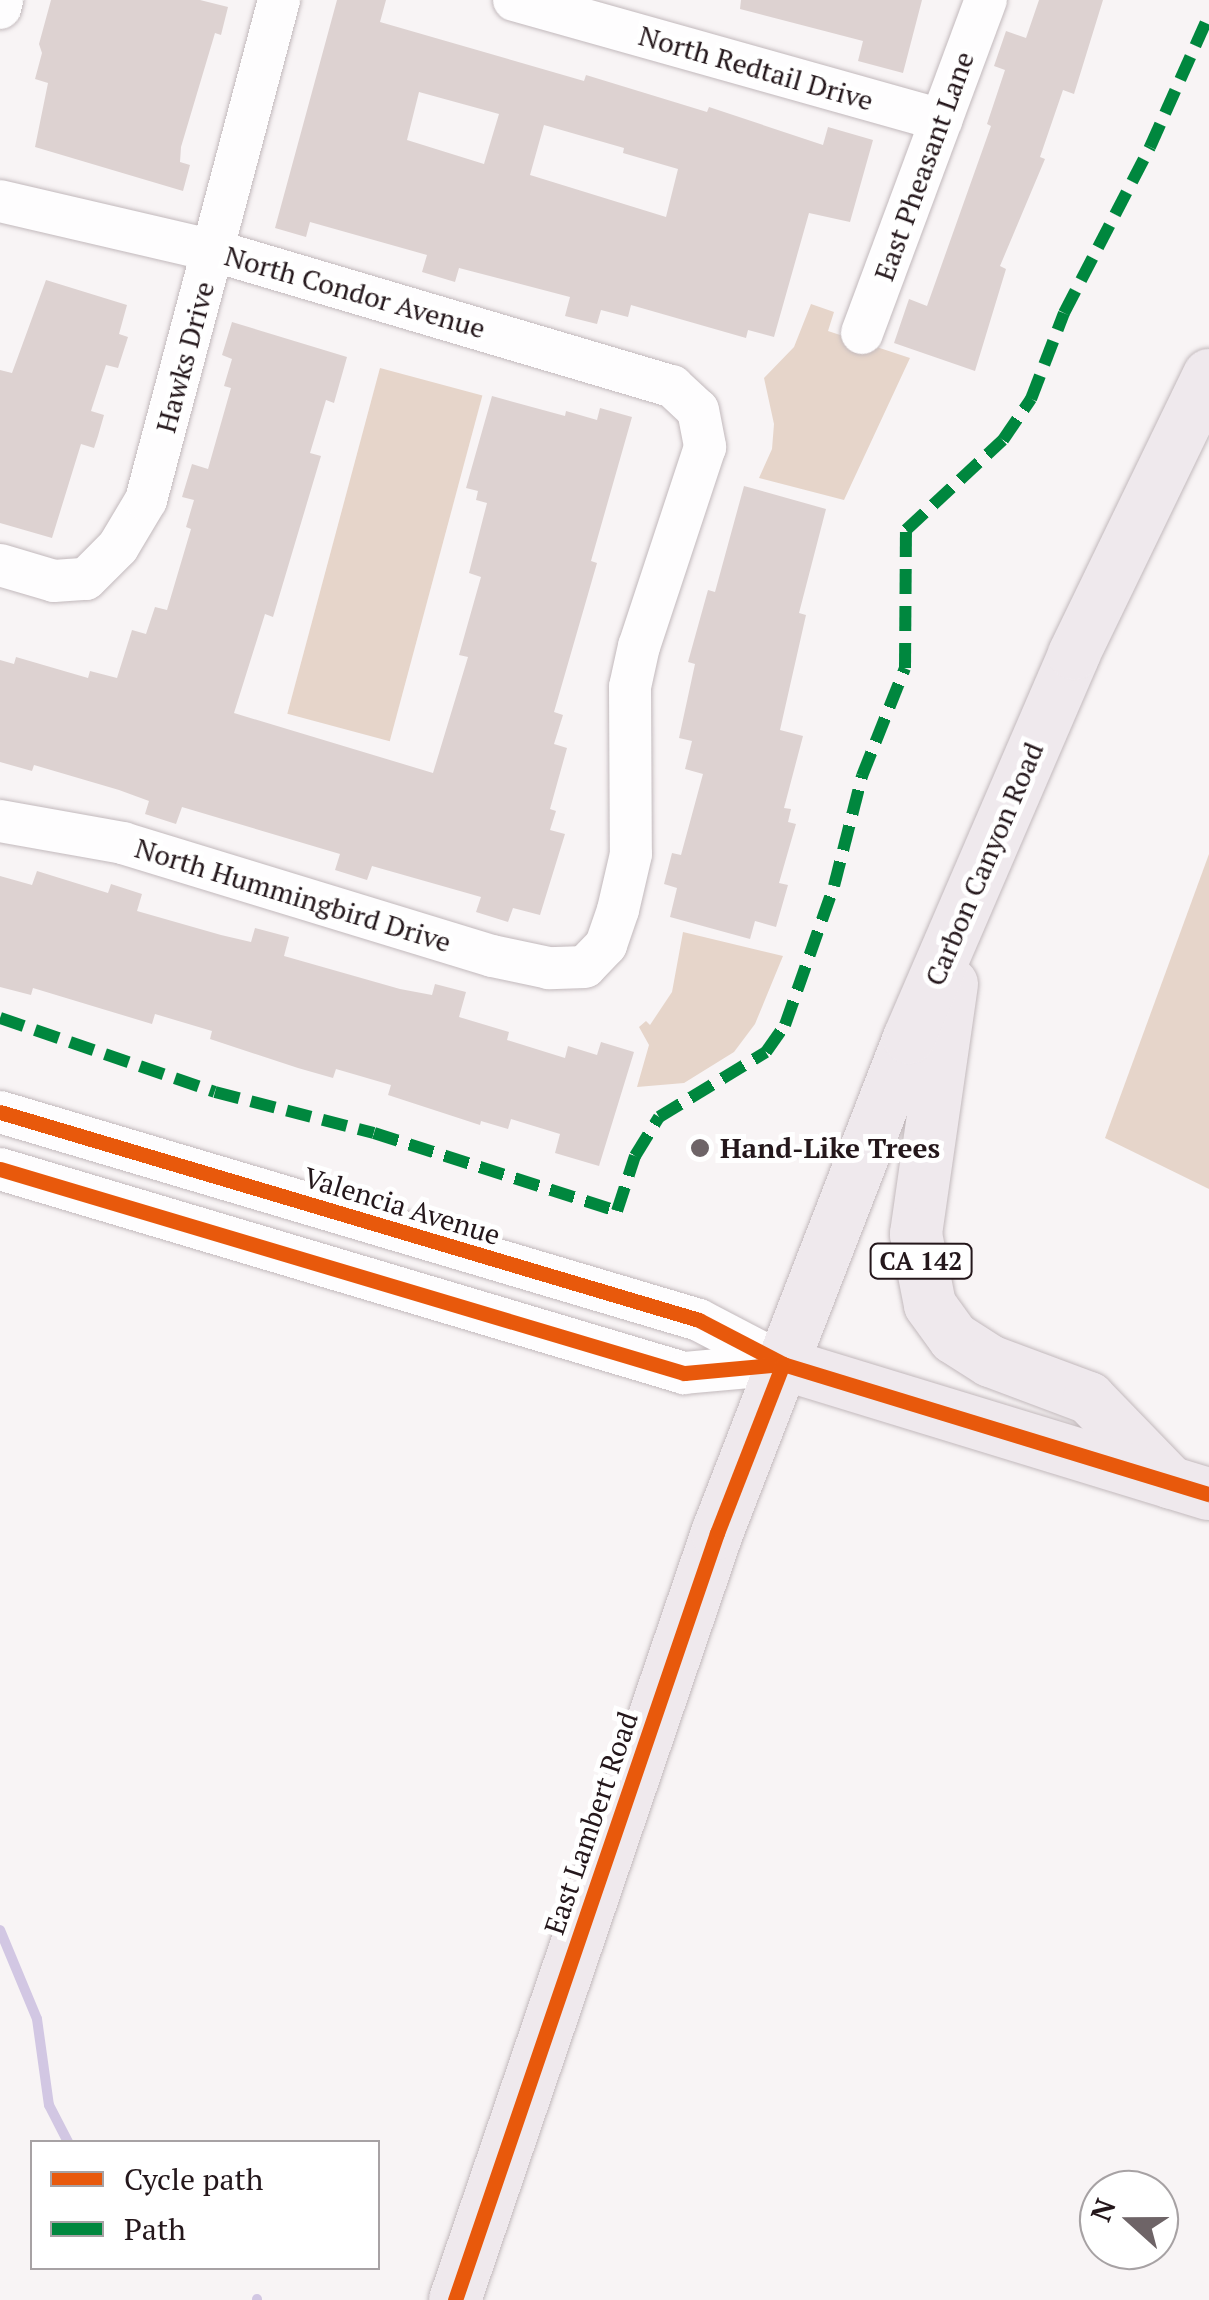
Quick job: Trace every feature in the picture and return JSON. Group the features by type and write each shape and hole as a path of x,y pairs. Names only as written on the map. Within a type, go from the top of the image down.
{"main road":[{"name":"Carbon Canyon Road","path":"783,1364 963,914 1074,654 1209,375"},
{"name":"CA 142","path":"963,914 916,1234 930,1305 954,1338 990,1361 1089,1398 1190,1488"},
{"name":"Valencia Avenue","path":"783,1364 1190,1488"},
{"name":"East Lambert Road","path":"455,2300 716,1533 783,1364"}],"street":[{"path":"0,8 2,0"},
{"name":"Hawks Drive","path":"0,566 54,581 86,579 118,548 146,500 280,0"},
{"name":"North Redtail Drive","path":"514,0 941,120"},
{"name":"East Pheasant Lane","path":"862,333 986,0"},
{"name":"North Condor Avenue","path":"0,201 214,250 672,386 698,410 705,447 639,646 630,686 630,854 606,945 585,967"},
{"name":"North Hummingbird Drive","path":"0,820 123,843 492,956 550,968 585,967"},
{"name":"Valencia Avenue","path":"0,1112 699,1320 783,1364"},
{"name":"Valencia Avenue","path":"0,1169 684,1373 783,1364"}],"shaded area":[{"path":"811,304 834,312 828,331 910,358 844,500 759,478 772,449 774,424 764,378 794,347"},
{"path":"380,368 482,395 390,741 287,714"},
{"path":"1209,854 1209,1189 1105,1138"},
{"path":"683,932 783,956 755,1024 734,1052 684,1083 637,1087 649,1045 639,1027 646,1021 650,1025 672,992"}],"building":[{"path":"51,0 200,0 228,7 221,35 215,33 181,147 180,162 190,165 183,191 35,147 48,83 35,79 42,53 39,44"},
{"path":"337,0 386,0 380,22 584,81 586,75 707,112 709,107 823,145 828,127 873,140 850,222 809,213 774,337 748,330 746,338 631,305 628,317 601,310 597,324 565,316 570,297 459,268 455,282 422,272 427,255 310,222 306,237 275,228","holes":["419,92 499,114 484,164 407,140","544,125 624,148 623,153 678,169 666,217 530,175"]},
{"path":"741,0 922,0 903,73 858,61 863,41 740,9"},
{"path":"1039,0 1103,0 1074,94 1063,90 1040,157 1045,159 1000,266 1006,269 975,371 894,343 909,299 927,306 991,126 987,124 1005,70 994,66 1006,31 1026,38"},
{"path":"46,280 127,305 119,334 128,337 118,368 106,365 91,411 104,415 98,436 94,448 81,444 52,538 0,523 0,370 12,373"},
{"path":"232,322 347,357 334,403 326,400 310,453 321,456 273,617 265,614 234,713 433,773 468,657 459,655 481,577 469,573 487,503 476,500 478,491 466,488 492,396 565,416 566,411 597,420 600,408 632,417 591,561 597,563 554,712 563,715 554,744 567,748 550,809 556,811 550,830 565,834 540,915 513,908 508,922 476,912 481,897 372,866 367,880 335,870 340,854 182,807 176,824 145,814 149,801 119,790 34,765 32,771 0,762 0,660 14,664 16,657 88,678 90,671 117,678 132,630 146,634 155,607 167,610 191,529 186,527 194,500 182,497 192,464 208,469 231,388 224,386 232,359 222,355"},
{"path":"744,486 826,509 799,613 806,615 780,730 803,736 784,808 791,809 788,822 796,824 779,883 788,885 776,927 755,921 750,939 670,917 677,888 664,884 672,853 681,855 703,774 685,769 692,741 679,738 695,664 688,662 708,590 715,592"},
{"path":"37,871 108,893 111,884 142,894 137,911 221,935 251,942 255,928 289,937 284,956 400,989 432,995 435,984 466,992 459,1017 509,1032 507,1040 565,1058 568,1046 597,1055 601,1042 634,1052 599,1166 555,1153 560,1134 511,1119 508,1129 481,1121 480,1125 388,1095 391,1085 336,1069 333,1078 298,1068 210,1039 212,1031 155,1014 152,1024 33,988 31,995 0,987 0,876 32,885"}],"waterway":[{"path":"0,1930 37,2019 49,2105 67,2140"}],"marked path":[{"path":"0,1018 215,1092 374,1133 617,1211 635,1156 659,1117 766,1052 785,1025 834,886 862,776 905,668 906,530 1003,440 1031,399 1064,313 1150,147 1209,15"}],"cycle path":[{"path":"0,1112 699,1320 783,1364 1209,1494"},
{"path":"0,1169 684,1373 783,1364"},
{"path":"455,2300 717,1533 783,1364"}],"place":[{"name":"Hand-Like Trees","path":"700,1148"}]}
